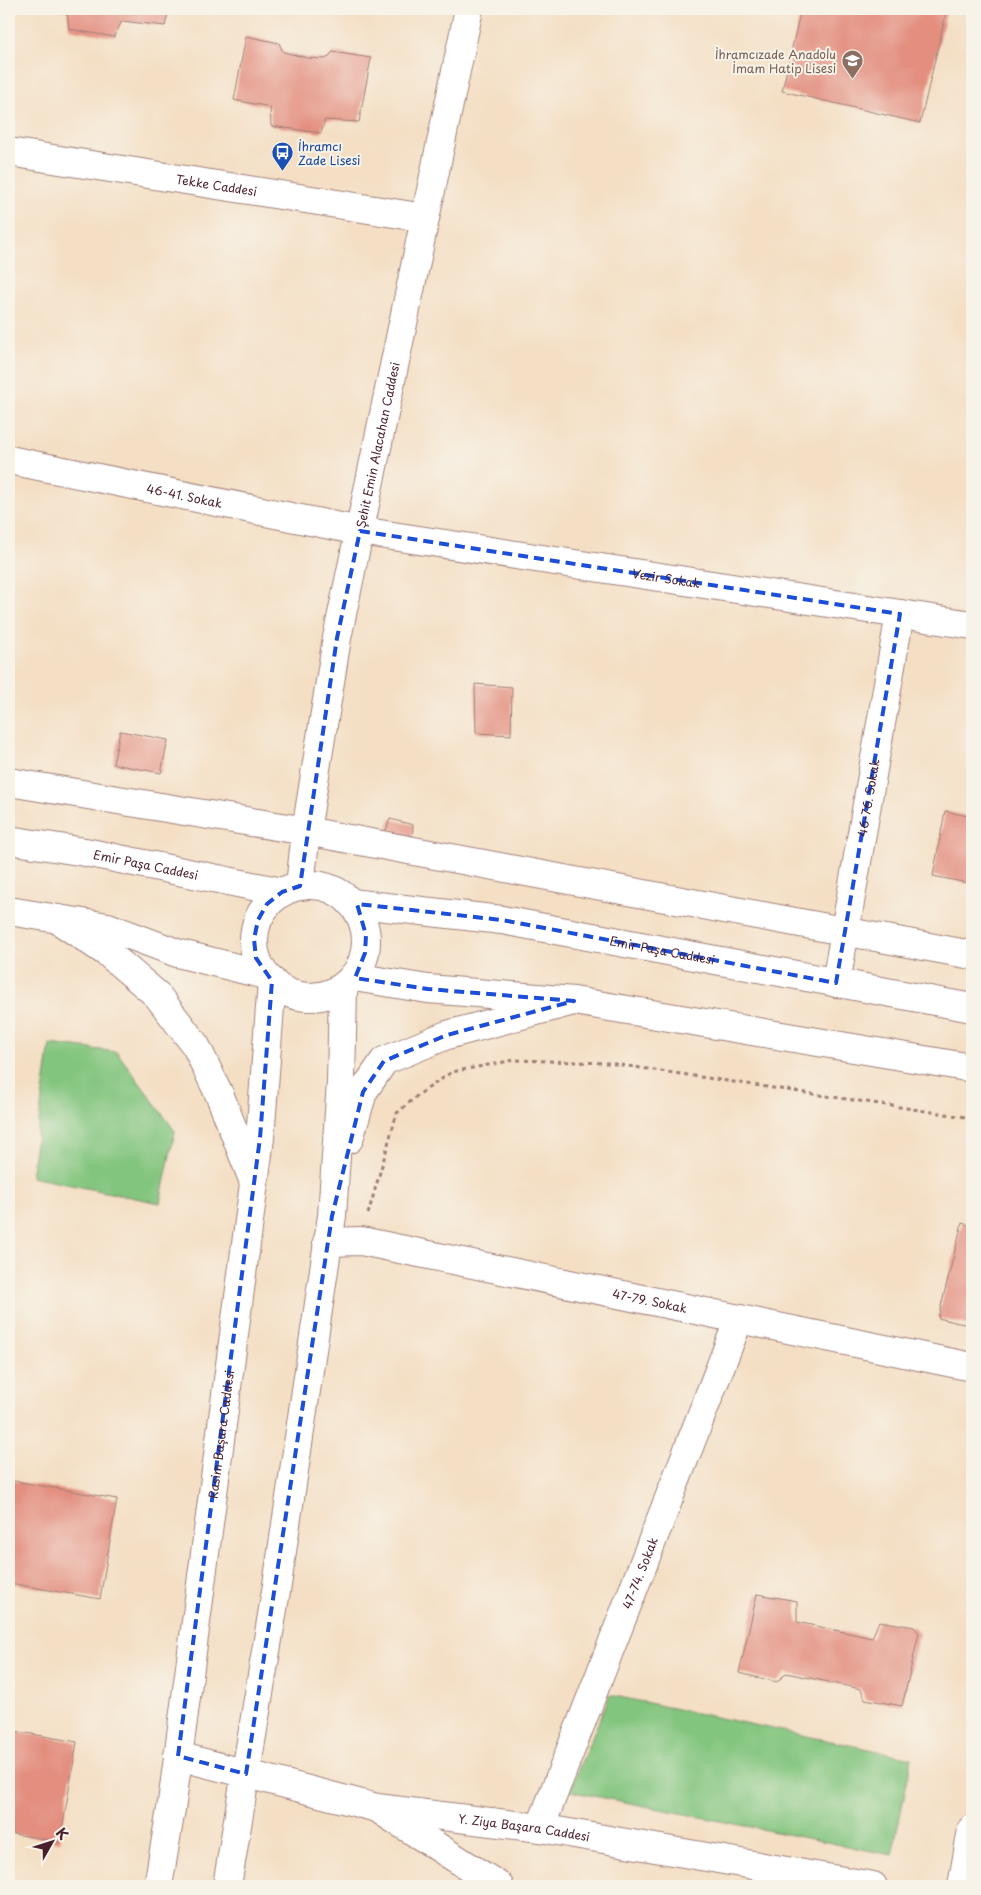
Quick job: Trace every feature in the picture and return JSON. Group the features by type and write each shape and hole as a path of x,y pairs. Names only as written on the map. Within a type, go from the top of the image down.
{"street":[{"name":"Şehit Emin Alacahan Caddesi","path":"291,889 306,831 337,638 469,9"},
{"name":"Tekke Caddesi","path":"9,152 425,218"},
{"name":"46-41. Sokak","path":"9,460 360,531"},
{"name":"Vezir Sokak","path":"360,531 972,625"},
{"name":"46-76. Sokak","path":"836,983 900,614"},
{"path":"9,782 306,831 972,955"},
{"name":"Emir Paşa Caddesi","path":"9,840 291,889"},
{"path":"332,1216 348,983 365,953 366,935 361,918 352,903 337,892 319,886 291,889 268,904 258,920 254,939 256,958 268,978 279,988 296,996 314,998 332,993 348,983 574,1001 972,1068"},
{"name":"Emir Paşa Caddesi","path":"352,903 502,920 972,1008"},
{"path":"9,911 108,927 177,953 268,978"},
{"path":"57,919 109,954 157,995 196,1046 220,1096 254,1182"},
{"name":"Rasim Başara Caddesi","path":"158,1886 178,1756 260,1138 268,978"},
{"path":"227,1886 277,1585 332,1216 353,1122 362,1092 384,1062 447,1035 574,1001"},
{"name":"47-79. Sokak","path":"328,1242 361,1241 972,1367"},
{"name":"47-74. Sokak","path":"540,1828 739,1319"},
{"name":"Y. Ziya Başara Caddesi","path":"178,1756 377,1808 540,1828 873,1886"},
{"path":"377,1808 488,1883"},
{"path":"962,1886 972,1829"}],"path":[{"path":"361,1241 396,1113 418,1095 452,1072 505,1061 608,1063 972,1118"}],"highlighted area":[{"path":"360,531 900,614 836,983 502,920 357,904 366,935 365,953 355,978 428,989 574,1001 447,1035 384,1061 363,1092 332,1216 246,1774 178,1756 260,1138 272,981 256,958 254,939 258,920 267,904 282,892 300,886 337,638"}],"green space":[{"path":"50,1044 117,1052 175,1131 160,1203 31,1177"},
{"path":"610,1695 912,1758 892,1855 569,1791"}],"building":[{"path":"58,9 169,9 165,26 122,21 114,37 69,29 67,11"},
{"path":"801,9 947,9 920,123 782,91"},
{"path":"246,36 279,43 283,52 308,58 326,59 333,52 371,58 359,122 325,120 321,133 271,126 270,107 234,100"},
{"path":"475,684 512,687 511,735 476,733"},
{"path":"120,731 168,740 161,773 113,764"},
{"path":"945,811 972,817 972,884 933,876"},
{"path":"390,819 413,825 412,843 385,833"},
{"path":"962,1223 972,1226 972,1326 938,1318"},
{"path":"9,1480 117,1499 100,1599 9,1583"},
{"path":"757,1594 797,1601 797,1622 872,1638 879,1621 914,1627 919,1633 902,1706 865,1699 861,1689 786,1673 777,1682 739,1673"},
{"path":"9,1730 77,1742 60,1842 9,1833"}],"place":[{"name":"İhramcızade Anadolu İmam Hatip Lisesi","path":"852,80"},
{"name":"İhramcı Zade Lisesi","path":"282,172"}]}
